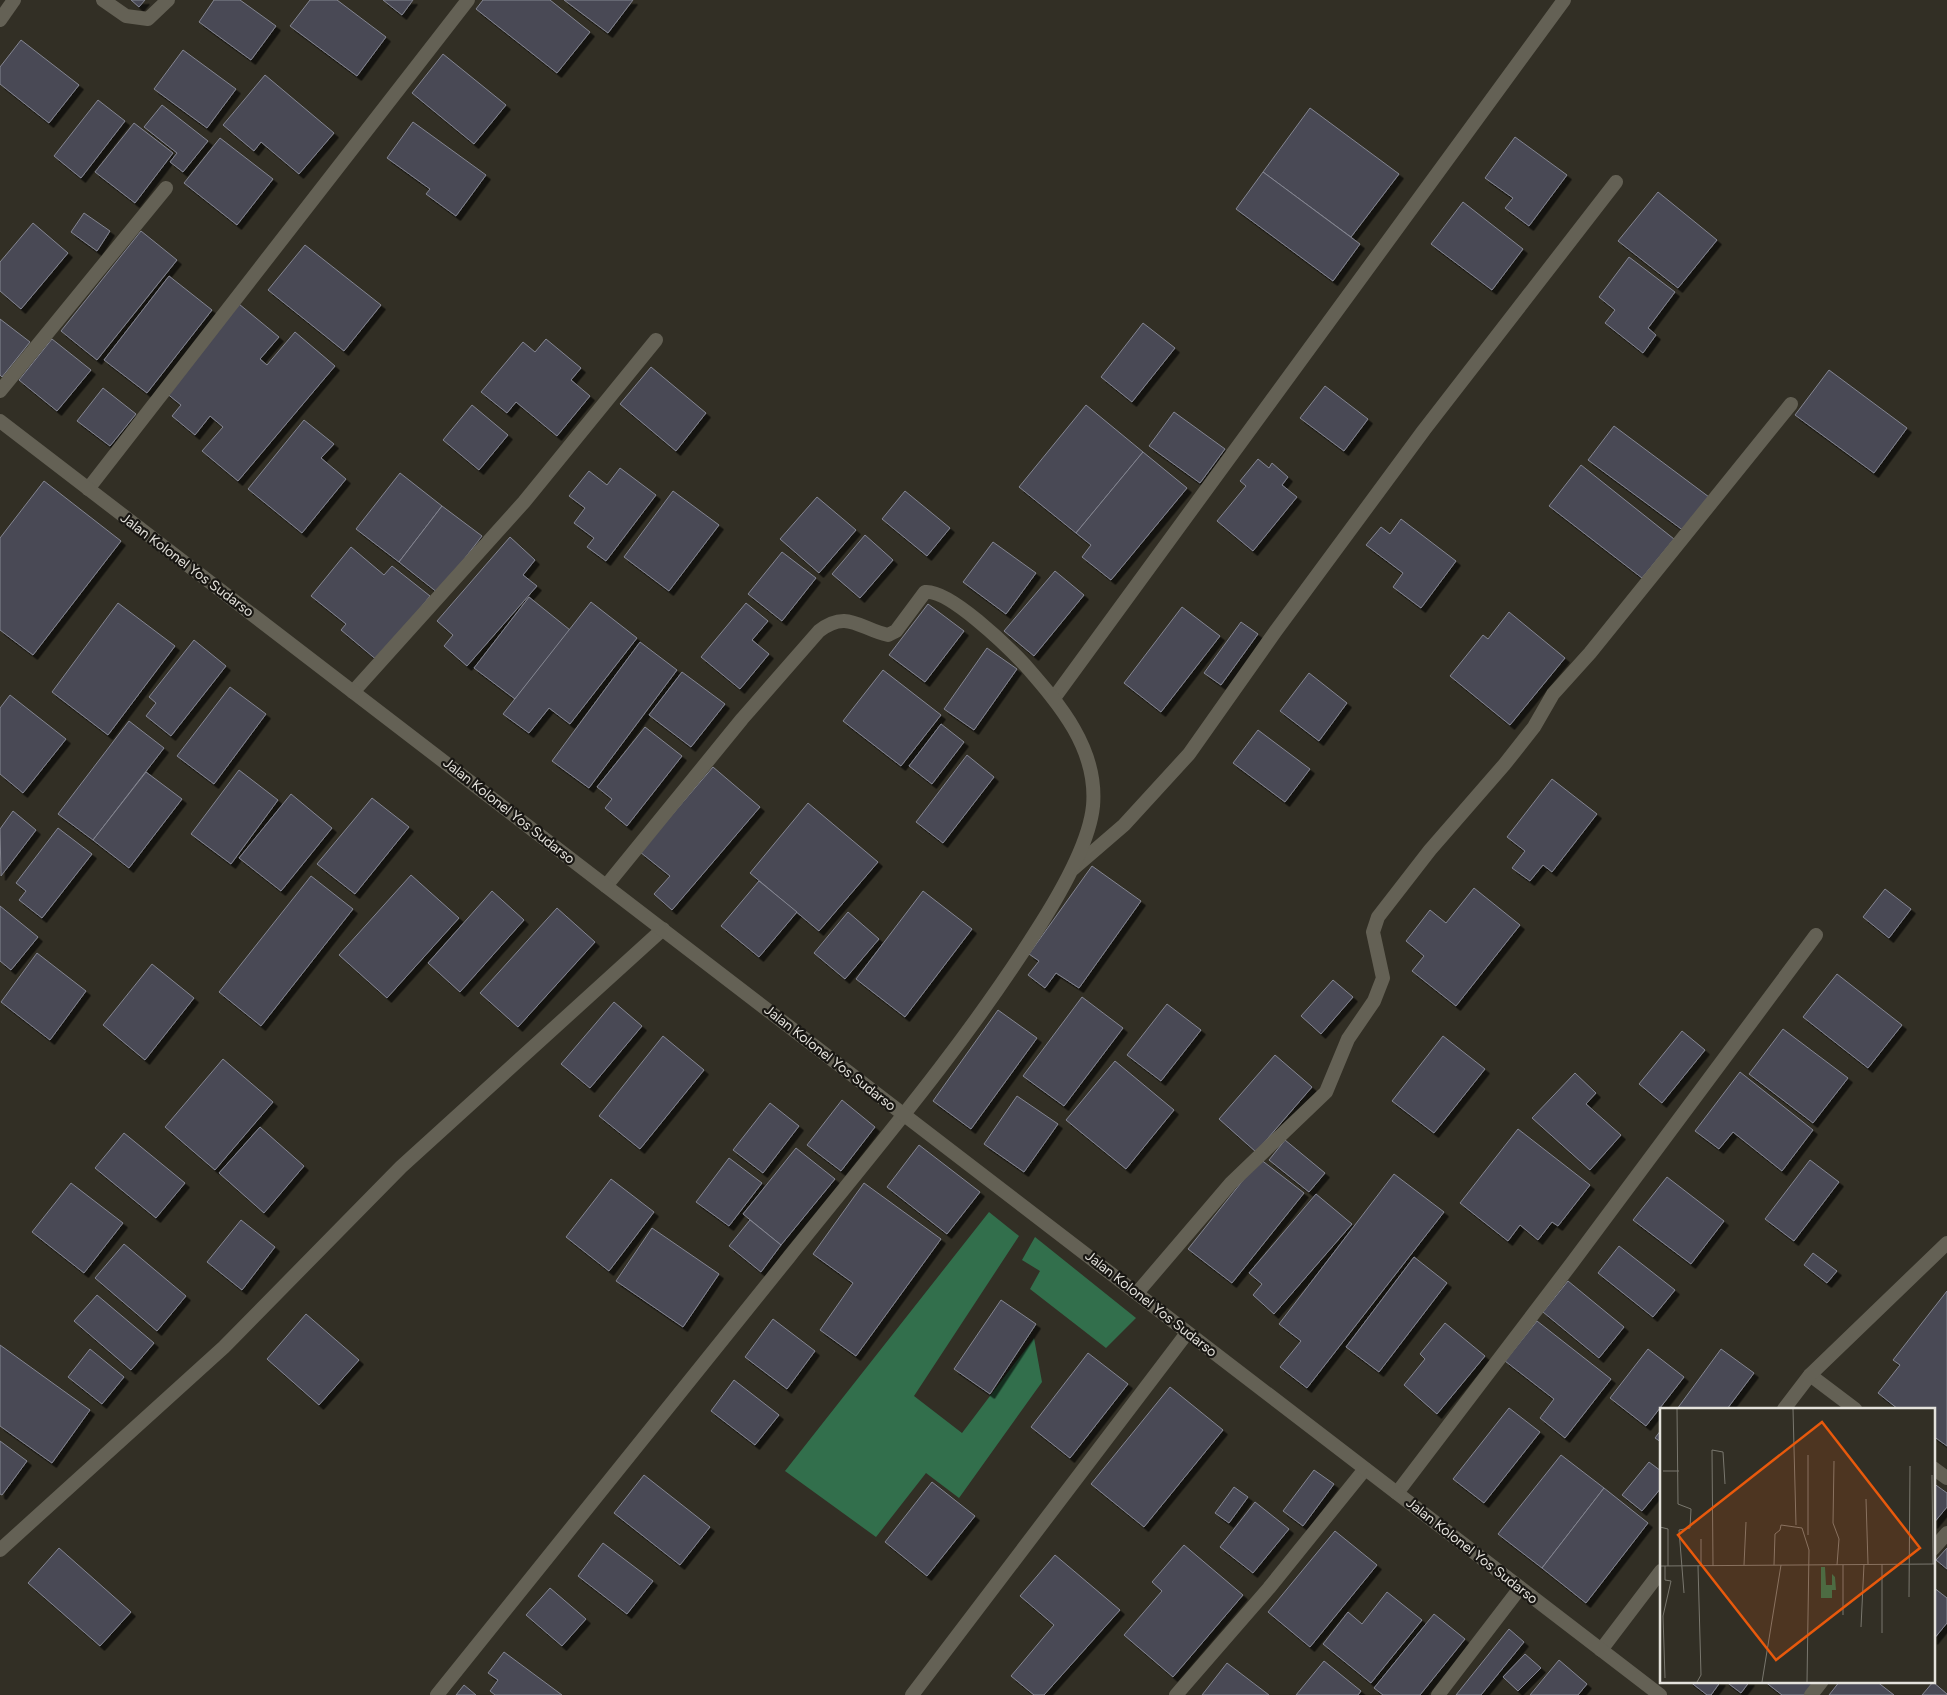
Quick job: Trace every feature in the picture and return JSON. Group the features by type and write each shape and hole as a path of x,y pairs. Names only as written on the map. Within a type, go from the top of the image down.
{"street":[{"path":"0,20 14,0"},
{"path":"103,0 126,16 148,19 168,0"},
{"path":"88,489 468,0"},
{"path":"1054,698 1564,0"},
{"path":"1073,869 1124,825 1189,754 1275,632 1424,430 1616,182"},
{"path":"0,391 166,188"},
{"path":"353,692 524,502 656,340"},
{"path":"1137,1293 1231,1183 1326,1092 1348,1039 1374,1001 1383,978 1372,932 1378,917 1430,850 1516,750 1534,727 1553,694 1590,653 1791,404"},
{"name":"Jalan Kolonel Yos Sudarso","path":"0,420 1660,1695"},
{"path":"437,1695 904,1114 1003,984 1073,869 1090,822 1093,804 1088,758 1066,713 1009,647 940,593 925,592 896,631 888,635 849,620 834,622 820,631 742,719 606,886"},
{"path":"0,1550 224,1347 401,1167 663,929"},
{"path":"1397,1493 1816,935"},
{"path":"1785,1408 1810,1375 1947,1243"},
{"path":"912,1695 1187,1332"},
{"path":"1810,1375 1853,1408"},
{"path":"1176,1695 1269,1588 1365,1469"},
{"path":"1934,1469 1947,1478"},
{"path":"1934,1548 1947,1533"},
{"path":"1601,1650 1660,1572"},
{"path":"1438,1695 1520,1588"},
{"path":"1811,1695 1821,1682"}],"green space":[{"path":"989,1212 1019,1236 914,1396 962,1433 1034,1338 1042,1382 959,1498 926,1473 876,1537 785,1471"},
{"path":"1035,1237 1136,1318 1106,1348 1030,1289 1040,1271 1022,1260"}],"building":[{"path":"131,0 145,0 139,7"},
{"path":"214,0 240,0 276,26 251,60 199,22"},
{"path":"310,0 337,0 386,37 357,76 290,26"},
{"path":"383,0 413,0 402,15"},
{"path":"483,0 550,0 590,32 557,73 476,9"},
{"path":"564,0 633,0 608,33"},
{"path":"21,40 79,85 49,123 0,84 0,67"},
{"path":"183,50 236,89 207,128 154,89"},
{"path":"443,54 506,105 474,144 412,93"},
{"path":"265,75 334,133 299,174 261,142 254,151 223,125"},
{"path":"98,100 125,121 81,178 54,156"},
{"path":"162,105 208,141 183,172 170,162 177,153 144,127"},
{"path":"1310,108 1399,174 1351,237 1263,172"},
{"path":"413,122 486,175 456,216 426,194 430,189 387,158"},
{"path":"134,123 173,153 135,203 95,172"},
{"path":"1515,137 1567,175 1529,226 1505,208 1513,198 1485,178"},
{"path":"220,138 273,179 237,225 184,183"},
{"path":"1263,172 1360,244 1333,281 1236,209"},
{"path":"1658,192 1717,240 1678,288 1618,241"},
{"path":"1463,202 1523,249 1492,290 1431,244"},
{"path":"84,213 110,231 97,251 71,232"},
{"path":"33,223 68,253 21,309 0,291 0,262"},
{"path":"141,231 177,260 97,360 61,331"},
{"path":"305,245 381,305 344,351 268,290"},
{"path":"1629,257 1675,292 1648,328 1656,335 1643,353 1605,323 1615,310 1599,297"},
{"path":"169,276 212,310 147,393 104,360"},
{"path":"239,304 279,337 260,359 267,365 295,332 335,366 238,481 202,451 223,427 210,416 195,435 172,416 181,405 165,392"},
{"path":"0,319 30,342 2,377 0,375"},
{"path":"1143,323 1175,348 1132,402 1101,377"},
{"path":"52,339 91,370 57,411 19,380"},
{"path":"546,339 581,368 571,380 590,396 557,436 516,402 507,413 481,392 523,342 535,352"},
{"path":"651,367 706,413 676,451 620,404"},
{"path":"1829,370 1907,428 1874,473 1795,415"},
{"path":"1325,386 1368,419 1344,451 1300,418"},
{"path":"103,388 136,414 110,446 77,421"},
{"path":"472,405 508,435 479,470 443,440"},
{"path":"1086,405 1143,452 1076,533 1019,487"},
{"path":"1174,412 1225,449 1200,483 1149,446"},
{"path":"304,420 334,444 321,458 346,479 302,533 248,489"},
{"path":"1614,426 1709,497 1684,531 1588,460"},
{"path":"1143,452 1187,488 1111,580 1082,557 1091,545 1076,533"},
{"path":"1258,459 1269,468 1272,463 1288,477 1282,485 1297,497 1253,551 1217,521 1246,486 1240,481"},
{"path":"1581,465 1674,539 1642,578 1549,506"},
{"path":"620,468 656,495 606,561 587,547 594,538 574,523 585,508 569,496 589,471 607,485"},
{"path":"400,473 442,506 399,562 356,529"},
{"path":"44,481 121,541 33,655 0,630 0,538"},
{"path":"673,491 719,525 669,591 624,557"},
{"path":"905,491 950,528 927,556 882,519"},
{"path":"817,497 856,530 819,573 780,539"},
{"path":"442,506 482,536 438,593 399,562"},
{"path":"1401,519 1456,561 1421,608 1393,587 1403,573 1366,545 1381,527 1390,534"},
{"path":"865,535 893,560 860,598 832,574"},
{"path":"510,537 535,560 523,575 537,586 467,666 444,646 453,635 437,621"},
{"path":"993,542 1036,573 1006,614 963,582"},
{"path":"351,547 384,575 392,566 430,596 378,661 341,630 346,624 311,596"},
{"path":"782,552 816,578 782,621 748,594"},
{"path":"1055,571 1084,595 1034,656 1004,631"},
{"path":"529,597 570,630 515,699 474,668"},
{"path":"591,602 637,638 570,724 549,708 529,733 503,714"},
{"path":"118,603 175,646 108,735 52,692"},
{"path":"746,603 768,621 752,640 769,654 740,689 701,657"},
{"path":"928,604 964,631 925,682 889,655"},
{"path":"1182,607 1220,636 1161,712 1124,683"},
{"path":"1509,612 1565,658 1510,725 1450,676 1483,635 1488,639"},
{"path":"1241,622 1258,634 1221,685 1204,673"},
{"path":"194,640 226,666 171,736 146,716 156,703 149,697"},
{"path":"640,642 677,670 589,788 552,761"},
{"path":"987,648 1017,669 974,730 944,709"},
{"path":"883,670 941,715 901,766 843,721"},
{"path":"682,672 725,704 691,747 649,715"},
{"path":"1309,673 1347,703 1319,741 1280,711"},
{"path":"230,687 266,714 214,784 177,756"},
{"path":"10,695 66,739 23,793 0,774 0,708"},
{"path":"129,721 164,748 93,840 58,814"},
{"path":"941,724 964,742 932,784 909,766"},
{"path":"645,727 682,756 627,826 605,808 612,799 597,787"},
{"path":"1258,730 1310,769 1285,802 1233,763"},
{"path":"967,755 994,777 943,843 916,822"},
{"path":"713,767 760,807 672,910 654,894 670,876 640,852"},
{"path":"239,770 278,800 231,864 191,834"},
{"path":"146,772 182,799 129,868 93,840"},
{"path":"1552,779 1597,814 1552,872 1543,865 1530,881 1512,868 1525,851 1507,837"},
{"path":"291,794 332,828 281,891 239,858"},
{"path":"372,798 409,827 355,894 317,864"},
{"path":"808,803 878,862 819,931 750,873"},
{"path":"13,811 36,830 1,876 0,829"},
{"path":"58,828 92,854 42,918 19,900 26,891 16,883"},
{"path":"1092,866 1141,901 1079,988 1056,973 1045,988 1028,975 1039,961 1029,954"},
{"path":"411,875 459,918 387,998 339,955"},
{"path":"311,876 353,909 261,1026 219,992"},
{"path":"759,881 797,912 759,957 721,926"},
{"path":"1474,888 1520,925 1456,1006 1412,971 1424,956 1406,941 1430,910 1446,923"},
{"path":"1885,889 1911,909 1889,938 1863,917"},
{"path":"492,891 524,920 460,992 428,963"},
{"path":"923,891 972,929 905,1017 856,979"},
{"path":"0,906 38,937 11,970 0,961"},
{"path":"557,908 595,942 518,1027 480,993"},
{"path":"848,912 879,939 845,979 814,953"},
{"path":"37,953 86,991 50,1040 1,1002"},
{"path":"152,964 194,998 145,1060 103,1025"},
{"path":"1837,974 1902,1025 1868,1068 1803,1017"},
{"path":"1333,980 1353,997 1321,1034 1301,1016"},
{"path":"1082,997 1123,1028 1064,1106 1023,1076"},
{"path":"614,1002 642,1026 590,1088 561,1064"},
{"path":"1167,1004 1201,1030 1161,1081 1127,1055"},
{"path":"998,1010 1037,1038 971,1129 933,1101"},
{"path":"1783,1029 1848,1078 1813,1123 1749,1074"},
{"path":"1682,1031 1705,1050 1662,1103 1639,1084"},
{"path":"663,1036 704,1070 640,1149 599,1116"},
{"path":"1443,1036 1485,1069 1434,1133 1392,1101"},
{"path":"1275,1055 1312,1087 1256,1152 1219,1119"},
{"path":"223,1059 273,1102 215,1170 165,1127"},
{"path":"1115,1061 1174,1110 1126,1169 1066,1120"},
{"path":"1740,1072 1813,1130 1782,1171 1733,1132 1719,1149 1695,1131"},
{"path":"1575,1073 1596,1093 1586,1104 1621,1135 1590,1170 1532,1118"},
{"path":"1017,1096 1058,1124 1024,1172 984,1144"},
{"path":"842,1100 875,1127 841,1171 807,1145"},
{"path":"770,1103 799,1126 763,1173 733,1150"},
{"path":"260,1127 304,1166 264,1213 219,1173"},
{"path":"1518,1129 1590,1185 1558,1226 1552,1222 1538,1240 1520,1225 1508,1241 1460,1203"},
{"path":"124,1133 185,1183 156,1218 95,1168"},
{"path":"1285,1140 1325,1173 1309,1192 1269,1160"},
{"path":"919,1145 980,1192 947,1234 887,1187"},
{"path":"796,1148 835,1179 781,1245 743,1214"},
{"path":"729,1158 762,1183 729,1226 696,1202"},
{"path":"1260,1159 1304,1193 1232,1283 1188,1249"},
{"path":"1810,1160 1839,1182 1794,1241 1765,1219"},
{"path":"1394,1174 1444,1212 1307,1388 1280,1367 1301,1341 1279,1324"},
{"path":"1667,1177 1724,1221 1691,1264 1633,1220"},
{"path":"611,1179 654,1212 609,1271 566,1237"},
{"path":"71,1183 123,1223 84,1273 32,1232"},
{"path":"864,1183 941,1239 856,1356 820,1330 853,1283 813,1254"},
{"path":"1316,1194 1352,1224 1274,1314 1253,1295 1262,1284 1249,1273"},
{"path":"241,1220 275,1247 242,1290 207,1262"},
{"path":"750,1220 781,1245 761,1272 729,1246"},
{"path":"652,1228 719,1274 683,1327 616,1281"},
{"path":"124,1244 186,1296 157,1331 95,1278"},
{"path":"1619,1246 1675,1290 1653,1317 1598,1273"},
{"path":"1813,1253 1837,1271 1827,1283 1804,1265"},
{"path":"1414,1257 1447,1283 1379,1372 1346,1347"},
{"path":"1568,1281 1624,1327 1599,1358 1543,1312"},
{"path":"1947,1291 1947,1446 1934,1437 1934,1408 1897,1408 1878,1393 1900,1365 1893,1360"},
{"path":"97,1295 154,1343 131,1370 74,1321"},
{"path":"1001,1300 1036,1324 990,1394 954,1369"},
{"path":"306,1314 359,1360 319,1405 267,1359"},
{"path":"773,1319 815,1351 787,1389 745,1357"},
{"path":"1537,1321 1611,1379 1565,1438 1540,1418 1554,1399 1505,1361"},
{"path":"1445,1323 1485,1356 1437,1414 1404,1385 1425,1359 1420,1354"},
{"path":"0,1345 90,1410 52,1463 0,1426"},
{"path":"90,1349 124,1377 102,1404 68,1377"},
{"path":"1648,1349 1684,1377 1646,1426 1610,1398"},
{"path":"1721,1349 1754,1373 1728,1408 1678,1408"},
{"path":"1088,1353 1128,1384 1070,1458 1031,1427"},
{"path":"734,1380 779,1415 755,1445 711,1411"},
{"path":"1170,1387 1223,1430 1144,1527 1091,1484"},
{"path":"1509,1408 1540,1432 1484,1503 1453,1479"},
{"path":"1660,1431 1660,1441 1655,1438"},
{"path":"0,1441 27,1461 2,1495 0,1494"},
{"path":"1561,1455 1604,1488 1542,1568 1498,1534"},
{"path":"1649,1462 1660,1470 1660,1489 1642,1511 1622,1495"},
{"path":"1314,1470 1334,1484 1303,1526 1283,1511"},
{"path":"644,1475 710,1527 680,1565 614,1513"},
{"path":"932,1482 975,1516 927,1576 885,1542"},
{"path":"1934,1484 1947,1493 1947,1507 1934,1523"},
{"path":"1234,1487 1248,1497 1229,1523 1215,1513"},
{"path":"1604,1488 1648,1523 1586,1603 1542,1568"},
{"path":"1255,1502 1289,1529 1253,1573 1220,1547"},
{"path":"1335,1531 1377,1565 1310,1647 1268,1612"},
{"path":"603,1543 653,1581 627,1614 578,1576"},
{"path":"1184,1545 1243,1595 1173,1677 1124,1635 1162,1591 1152,1582"},
{"path":"59,1548 131,1612 100,1646 28,1583"},
{"path":"1947,1548 1947,1569 1936,1560"},
{"path":"1055,1555 1120,1610 1044,1695 1034,1695 1011,1676 1054,1625 1020,1596"},
{"path":"550,1588 586,1619 562,1646 526,1615"},
{"path":"1934,1588 1947,1598 1947,1623 1934,1639"},
{"path":"1387,1592 1422,1620 1371,1683 1323,1644 1348,1612 1362,1624"},
{"path":"1434,1614 1465,1639 1420,1695 1383,1695 1374,1688"},
{"path":"1509,1629 1524,1642 1481,1695 1456,1695"},
{"path":"504,1652 562,1695 495,1695 490,1691 498,1680 488,1673"},
{"path":"1525,1654 1541,1668 1518,1691 1503,1677"},
{"path":"1559,1660 1587,1684 1578,1695 1530,1695"},
{"path":"1324,1661 1361,1691 1358,1695 1296,1695"},
{"path":"1227,1663 1269,1695 1202,1695"},
{"path":"1690,1682 1720,1682 1711,1695 1707,1695"},
{"path":"1726,1682 1749,1682 1741,1693"},
{"path":"1765,1682 1815,1682 1805,1695 1782,1695"},
{"path":"1839,1682 1877,1682 1894,1695 1829,1695"},
{"path":"1933,1682 1947,1694 1947,1695 1922,1695"},
{"path":"464,1685 476,1695 456,1695"}]}
